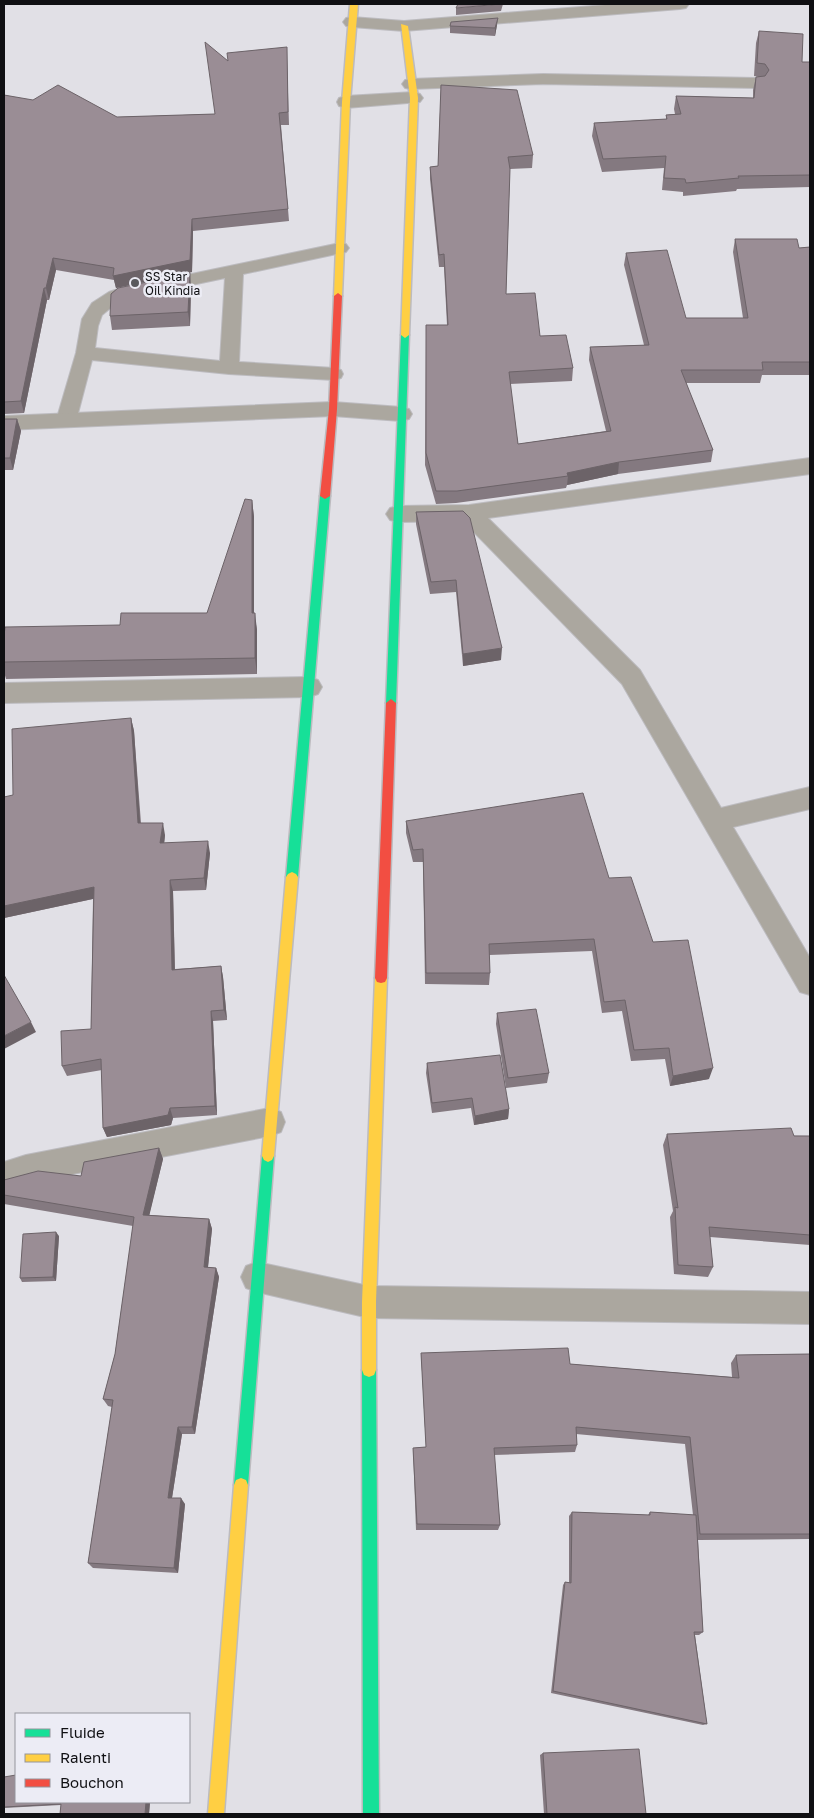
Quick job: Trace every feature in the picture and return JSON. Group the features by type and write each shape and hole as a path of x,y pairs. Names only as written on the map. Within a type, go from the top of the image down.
{"main road":[{"path":"216,1814 257,1277 333,409 346,102 354,4"},
{"path":"371,1814 370,1302 412,91 404,26"}],"street":[{"path":"352,22 404,26 680,4"},
{"path":"346,102 412,91 543,78 756,83"},
{"path":"4,423 333,409 401,414"},
{"path":"398,514 469,513 810,466"},
{"path":"469,513 631,677 810,983"},
{"path":"4,693 309,687"},
{"path":"715,820 810,798"},
{"path":"4,1176 26,1169 270,1122"},
{"path":"257,1277 370,1302 810,1308"}],"lane":[{"path":"66,421 84,353 91,316 99,304 115,296 340,248"},
{"path":"229,368 234,270"},
{"path":"84,353 229,368 334,374"}],"building":[{"path":"458,4 501,4 456,8"},
{"path":"498,18 495,28 450,26 451,22"},
{"path":"759,31 803,34 802,62 810,62 810,175 738,176 739,178 686,183 685,179 664,178 666,156 603,159 594,123 667,119 666,115 681,114 676,96 754,98 756,77 765,76 769,70 765,64 757,63"},
{"path":"205,42 228,61 227,53 287,47 288,112 279,113 288,209 192,219 190,260 113,276 114,268 53,258 46,288 44,288 21,401 4,402 4,95 33,100 58,85 117,117 215,114"},
{"path":"441,85 517,90 533,155 508,157 510,169 506,294 535,293 540,336 566,335 573,368 509,372 518,444 611,431 590,347 649,345 626,253 667,250 686,318 748,318 735,239 797,239 799,248 810,247 810,362 762,362 763,370 681,370 713,450 619,462 567,473 568,476 457,491 436,491 426,453 426,325 448,325 444,254 439,255 430,167 438,166"},
{"path":"190,273 188,312 110,316 111,294 118,288"},
{"path":"4,419 17,419 10,458 4,458"},
{"path":"245,499 252,500 252,613 255,613 255,658 4,662 5,627 120,625 121,613 207,613"},
{"path":"463,511 470,518 502,648 463,654 456,580 431,582 416,512"},
{"path":"131,718 138,823 163,823 160,843 208,841 204,878 170,880 172,970 221,966 224,1010 211,1011 215,1106 170,1108 168,1115 103,1128 101,1059 62,1066 61,1031 91,1029 94,887 4,906 4,797 13,795 12,729"},
{"path":"583,793 609,878 631,877 653,942 688,940 713,1068 673,1076 669,1048 634,1050 625,1000 604,1002 594,939 489,944 490,973 426,973 423,849 413,850 406,821"},
{"path":"4,975 31,1022 4,1036"},
{"path":"536,1009 549,1073 508,1078 497,1013"},
{"path":"500,1055 509,1109 475,1116 472,1098 432,1103 427,1063"},
{"path":"791,1128 794,1136 810,1136 810,1235 709,1227 713,1267 678,1265 675,1207 678,1208 667,1134"},
{"path":"159,1148 143,1215 209,1219 204,1267 216,1268 192,1427 178,1427 168,1498 181,1498 174,1568 88,1563 113,1400 103,1399 115,1354 134,1217 4,1195 4,1180 38,1171 81,1176 84,1162"},
{"path":"56,1232 53,1277 20,1278 23,1234"},
{"path":"568,1348 570,1364 739,1378 736,1355 810,1354 810,1534 700,1534 690,1437 576,1427 577,1445 494,1448 500,1525 417,1524 413,1448 426,1447 421,1353"},
{"path":"572,1512 650,1515 650,1512 696,1515 703,1632 694,1632 707,1724 553,1691 565,1582 571,1583"},
{"path":"639,1749 646,1814 547,1814 543,1753"},
{"path":"15,1775 15,1803 146,1803 145,1814 60,1814 61,1804 4,1807 4,1777"}],"traffic: fast":[{"path":"391,703 405,335"},
{"path":"292,877 325,496"},
{"path":"241,1485 268,1156"},
{"path":"369,1370 371,1814"}],"traffic: slow":[{"path":"338,296 346,102 354,4"},
{"path":"404,26 414,98 405,335"},
{"path":"268,1156 292,877"},
{"path":"369,1370 369,1302 381,978"},
{"path":"216,1814 241,1485"}],"traffic: jam":[{"path":"325,496 333,409 338,296"},
{"path":"381,978 391,703"}],"place":[{"name":"SS Star Oil Kindia","path":"135,283"}]}
